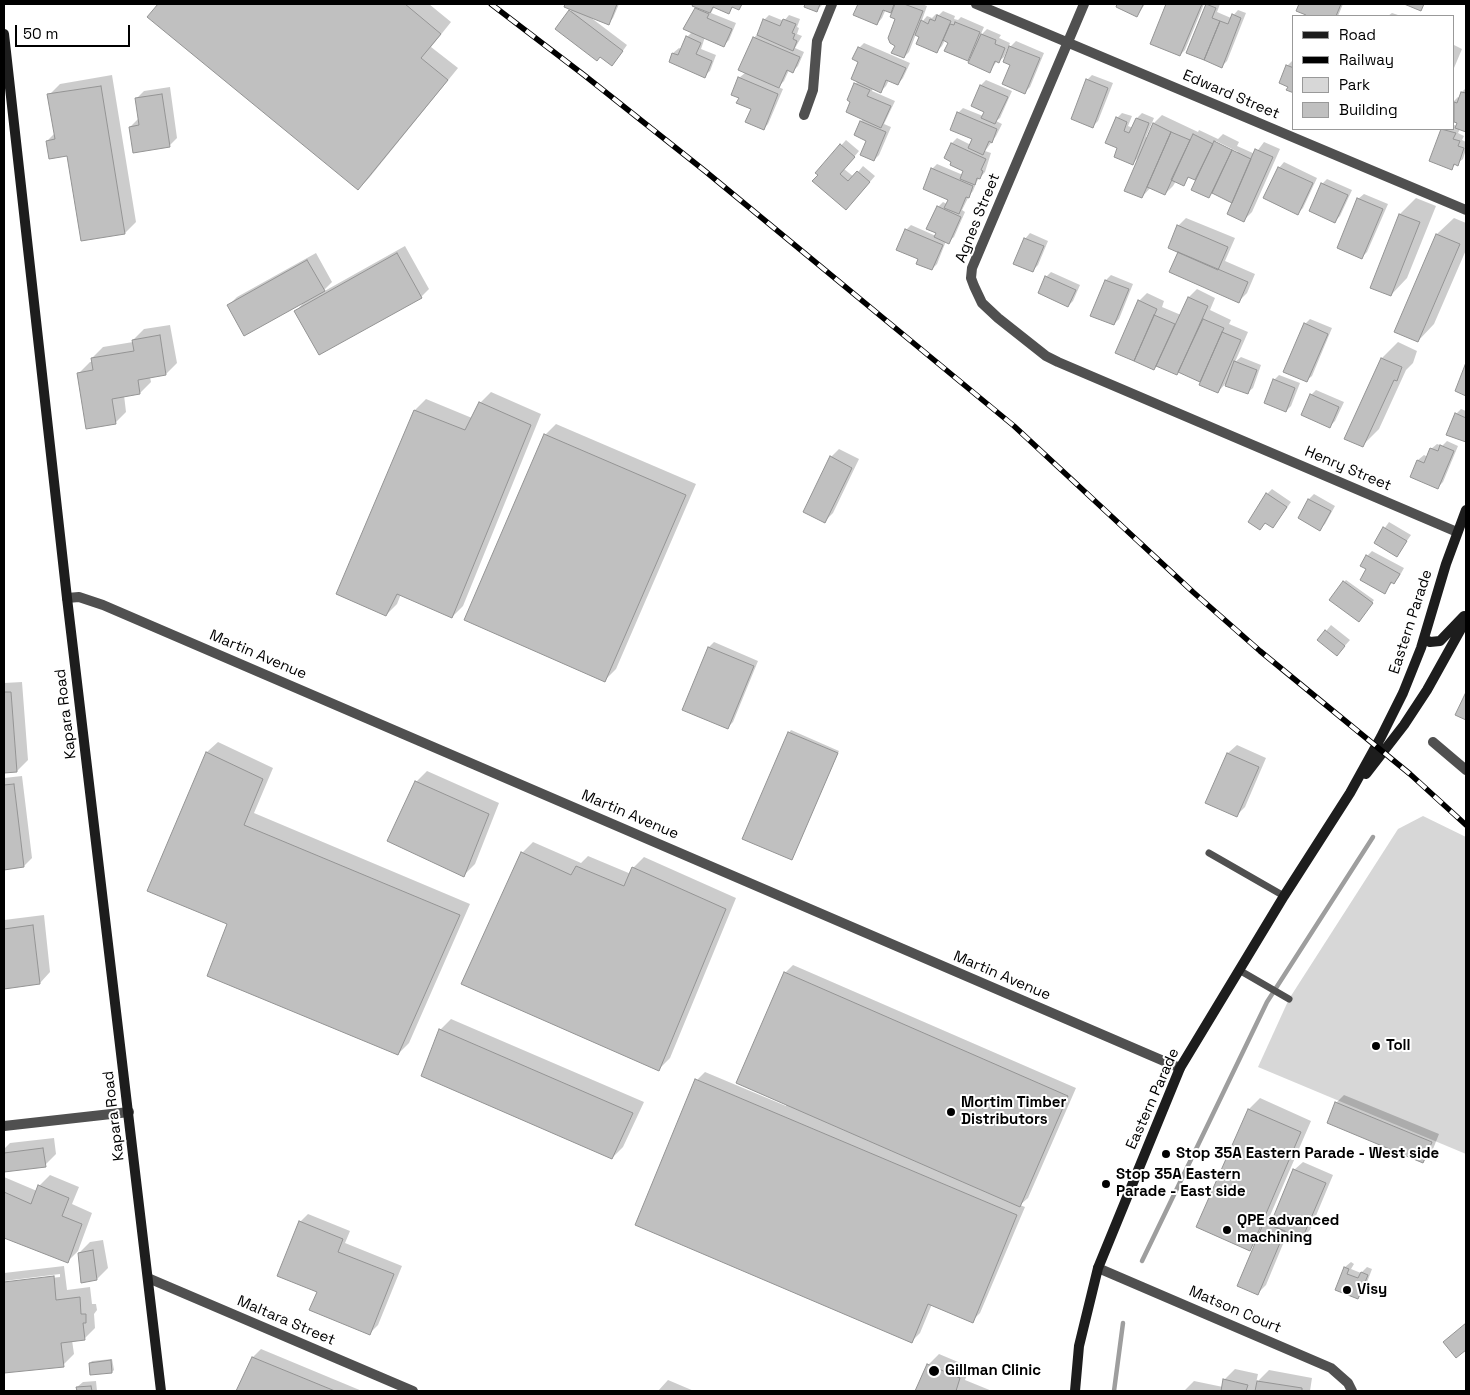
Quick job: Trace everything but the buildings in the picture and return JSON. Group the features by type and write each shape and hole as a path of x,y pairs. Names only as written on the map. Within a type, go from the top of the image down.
{"street":[{"path":"804,115 813,90 817,42 832,4"},
{"name":"Edward Street","path":"976,4 1466,210"},
{"name":"Agnes Street","path":"1084,4 972,268 971,278 982,303 1046,356 1227,433"},
{"name":"Kapara Road","path":"4,34 67,598 161,1391"},
{"name":"Henry Street","path":"1227,433 1457,532"},
{"name":"Eastern Parade","path":"1075,1391 1079,1346 1098,1268 1180,1068 1238,970 1350,793 1403,693 1424,639 1457,532 1466,510"},
{"name":"Martin Avenue","path":"67,598 79,597 103,605 1180,1068"},
{"path":"1424,639 1430,642 1440,641 1466,613"},
{"name":"Eastern Parade","path":"1350,793 1404,725 1427,690 1466,620"},
{"path":"1433,742 1466,770"},
{"path":"4,1126 128,1112"},
{"name":"Matson Court","path":"1098,1268 1331,1368 1348,1383 1352,1391"},
{"name":"Maltara Street","path":"148,1278 413,1391"}],"lane":[{"path":"1209,853 1284,896"},
{"path":"1238,970 1289,999"}],"green space":[{"path":"1423,816 1466,837 1466,1154 1258,1067 1289,999 1398,829"}],"waterway":[{"path":"1142,1261 1267,1002 1373,837"},
{"path":"1114,1391 1123,1323"}],"railway":[{"path":"491,4 705,171 1014,426 1193,592 1260,651 1410,774 1466,825"}],"place":[{"name":"Toll","path":"1376,1046"},
{"name":"Mortim Timber Distributors","path":"951,1112"},
{"name":"Stop 35A Eastern Parade - West side","path":"1166,1154"},
{"name":"Stop 35A Eastern Parade - East side","path":"1106,1184"},
{"name":"QPE advanced machining","path":"1227,1230"},
{"name":"Visy","path":"1347,1290"},
{"name":"Gillman Clinic","path":"934,1371"}]}
